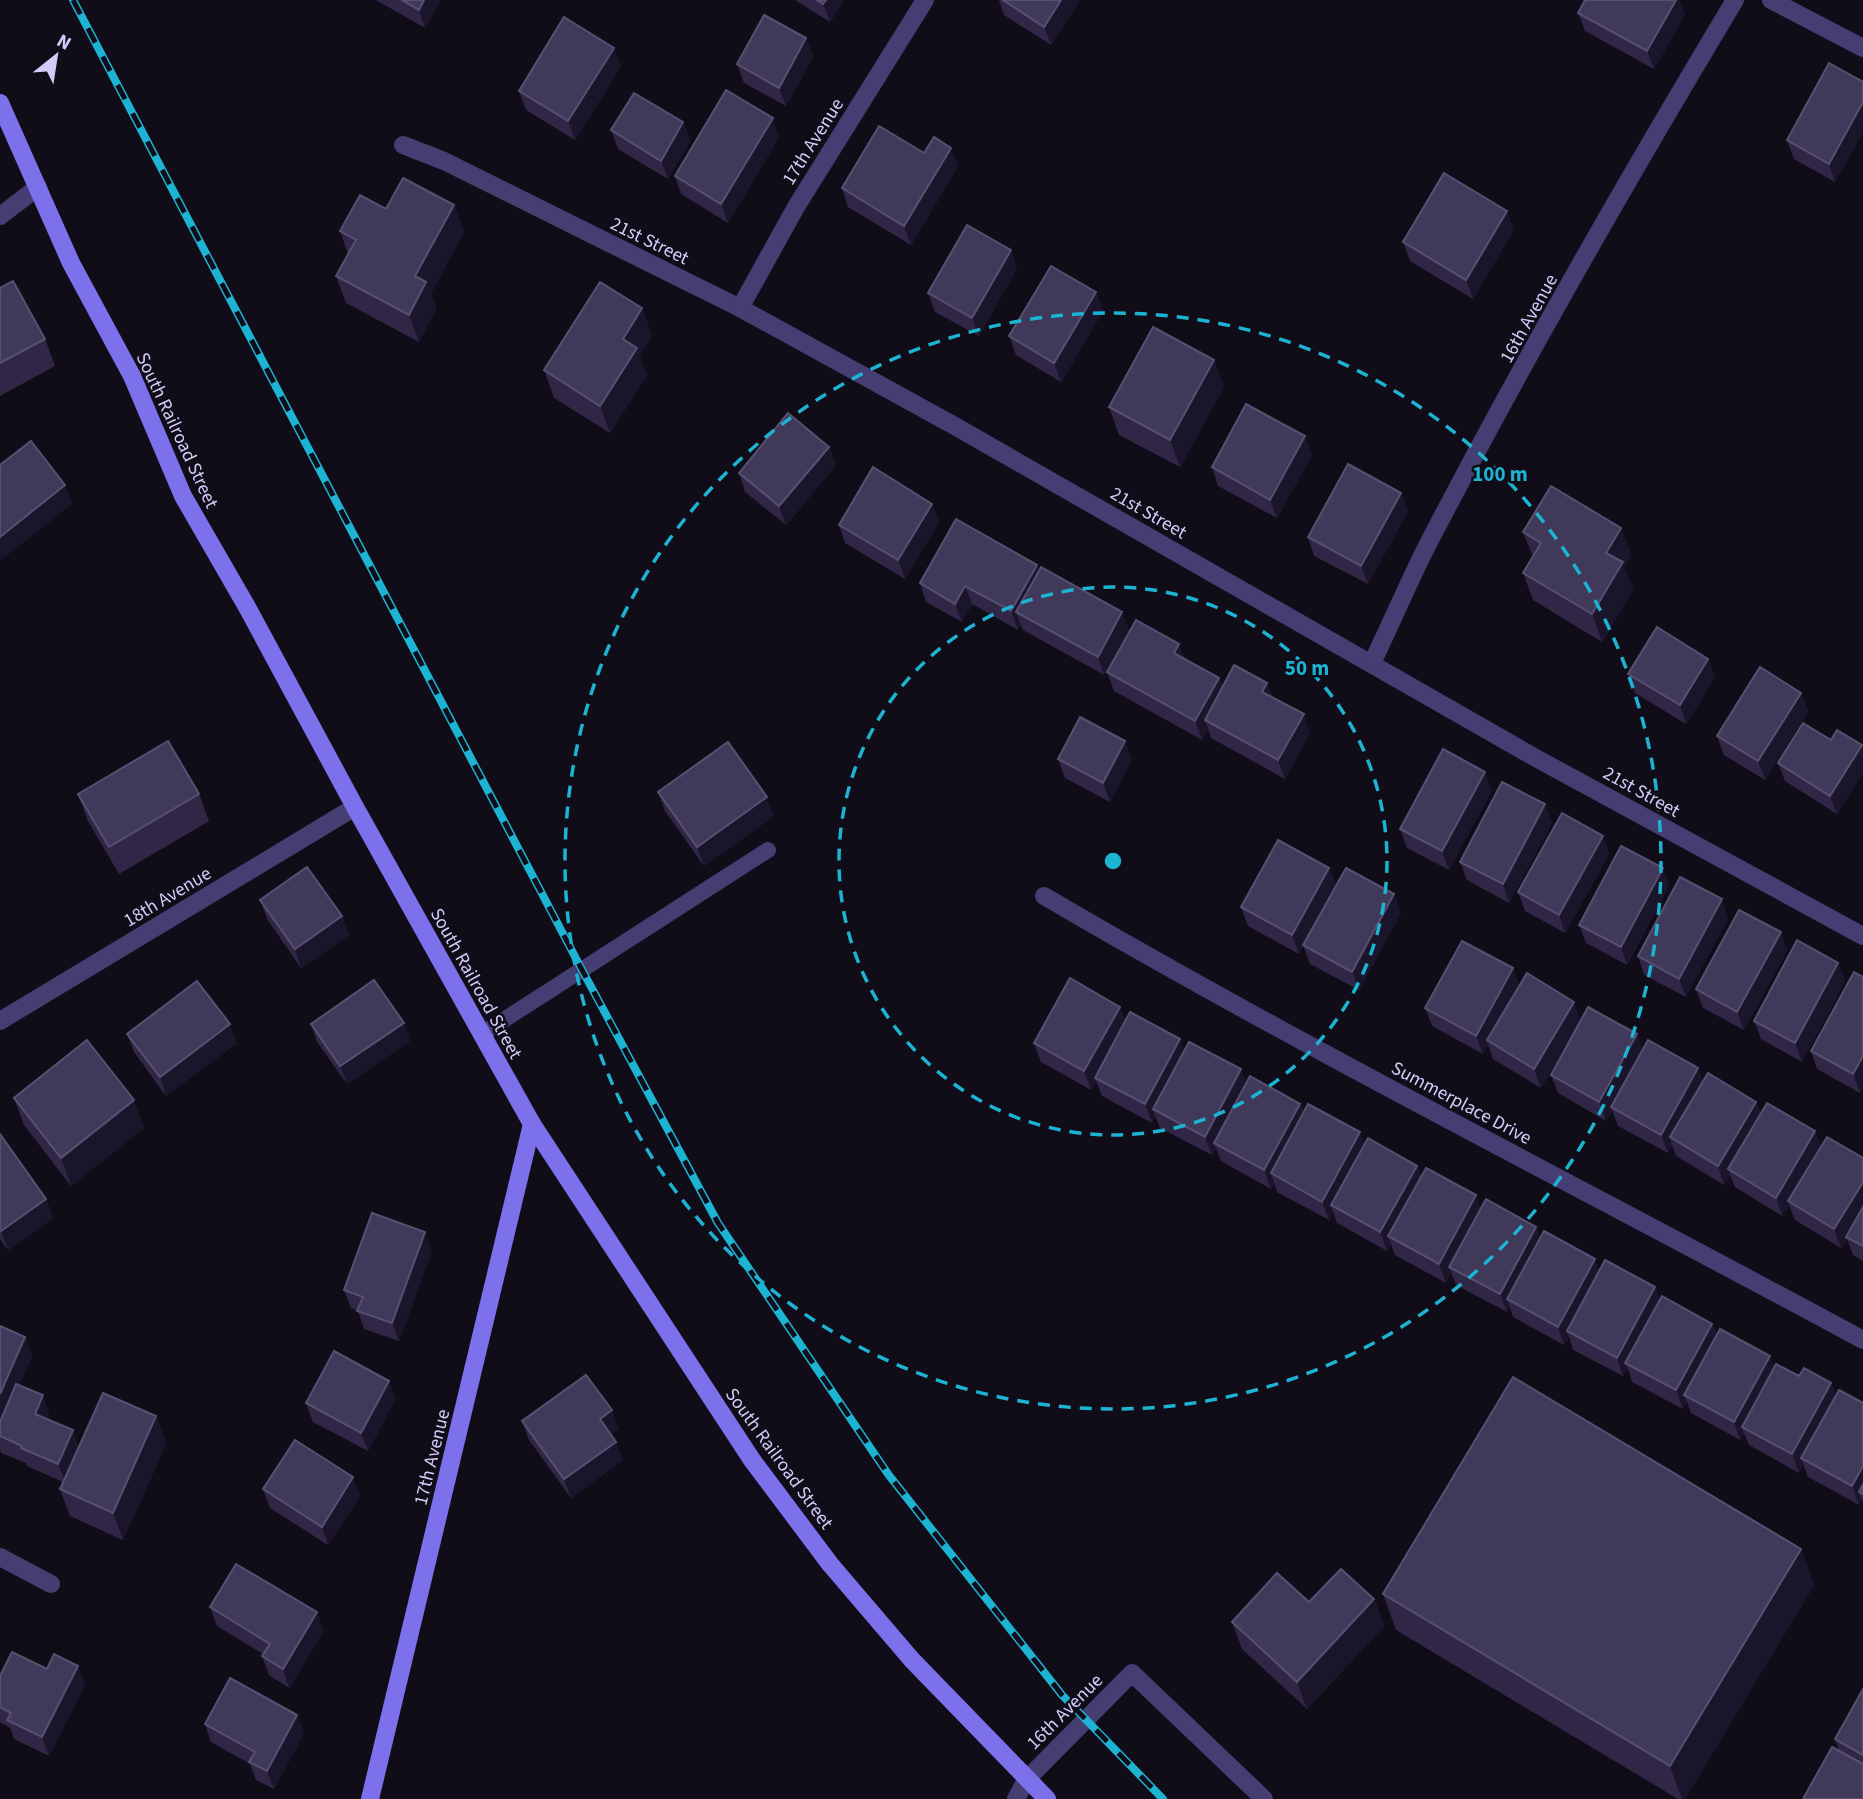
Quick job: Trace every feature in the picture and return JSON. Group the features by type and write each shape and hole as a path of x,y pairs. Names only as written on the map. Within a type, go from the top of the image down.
{"street":[{"name":"17th Avenue","path":"740,308 796,206 925,0"},
{"name":"16th Avenue","path":"1372,663 1428,545 1538,343 1676,97 1735,0"},
{"path":"1771,0 1863,48"},
{"name":"South Railroad Street","path":"0,103 71,263 132,376 183,496 533,1124 745,1449 823,1554 912,1660 1047,1799"},
{"name":"21st Street","path":"403,145 444,161 740,308 953,425 1534,757 1863,936"},
{"path":"0,216 38,187"},
{"name":"18th Avenue","path":"0,1021 355,807"},
{"name":"Summerplace Drive","path":"1044,897 1190,982 1863,1340"},
{"name":"17th Avenue","path":"370,1799 533,1124"},
{"path":"0,1557 51,1584"},
{"name":"16th Avenue","path":"1016,1799 1026,1780 1132,1673 1264,1799"}],"lane":[{"path":"482,1034 768,850"}],"building":[{"path":"402,0 424,0 419,10"},
{"path":"1003,0 1061,0 1044,27"},
{"path":"1585,0 1676,0 1647,51 1578,13"},
{"path":"764,15 806,38 779,88 737,64"},
{"path":"564,17 614,48 568,121 519,91"},
{"path":"1829,63 1863,82 1863,102 1829,164 1787,140"},
{"path":"726,90 773,118 721,204 675,176"},
{"path":"634,93 683,122 661,161 611,130"},
{"path":"879,126 924,153 934,137 951,148 904,226 842,188"},
{"path":"1444,173 1507,211 1466,280 1403,242"},
{"path":"403,178 454,205 415,276 426,282 409,315 336,276 356,240 340,231 360,195 386,209"},
{"path":"967,225 1011,250 972,318 928,293"},
{"path":"1051,266 1096,292 1054,363 1009,336"},
{"path":"13,281 45,339 0,363 0,288"},
{"path":"600,282 642,308 623,339 637,348 600,406 544,370"},
{"path":"1153,327 1214,360 1170,440 1109,407"},
{"path":"1246,404 1305,436 1270,500 1212,467"},
{"path":"788,413 829,447 779,506 739,473"},
{"path":"31,441 65,485 0,537 0,465"},
{"path":"1348,464 1401,493 1361,566 1308,537"},
{"path":"873,467 932,504 898,560 839,525"},
{"path":"1551,486 1621,528 1606,553 1623,562 1592,614 1523,573 1541,543 1523,532"},
{"path":"956,519 1037,565 1011,611 965,586 955,604 920,583"},
{"path":"1041,567 1122,612 1098,657 1016,612"},
{"path":"1136,620 1179,644 1174,653 1219,678 1195,721 1107,672"},
{"path":"1657,627 1708,659 1680,705 1628,674"},
{"path":"1234,665 1267,683 1262,692 1304,714 1278,760 1205,720"},
{"path":"1760,667 1801,693 1758,761 1717,736"},
{"path":"1080,717 1125,741 1103,783 1058,759"},
{"path":"1803,723 1831,740 1837,730 1862,745 1830,796 1778,763"},
{"path":"168,741 199,794 109,847 78,794"},
{"path":"728,742 767,797 697,847 658,792"},
{"path":"1443,749 1485,772 1442,851 1400,829"},
{"path":"1502,782 1545,804 1503,884 1460,862"},
{"path":"1562,813 1603,836 1559,915 1518,892"},
{"path":"1278,840 1329,868 1292,935 1241,907"},
{"path":"1621,846 1663,868 1621,947 1579,925"},
{"path":"307,867 342,916 295,949 260,900"},
{"path":"1346,868 1394,894 1352,972 1303,945"},
{"path":"1680,877 1722,899 1679,979 1638,956"},
{"path":"1739,910 1781,932 1737,1012 1696,989"},
{"path":"1797,940 1838,963 1795,1043 1754,1021"},
{"path":"1462,941 1513,968 1476,1036 1425,1008"},
{"path":"1854,972 1863,977 1863,1056 1853,1074 1811,1051"},
{"path":"1527,973 1574,1002 1534,1069 1487,1040"},
{"path":"1070,978 1120,1007 1084,1071 1034,1043"},
{"path":"374,980 404,1023 340,1066 311,1024"},
{"path":"197,981 230,1024 160,1077 127,1034"},
{"path":"1588,1007 1637,1034 1599,1102 1551,1075"},
{"path":"1130,1012 1180,1039 1145,1104 1095,1078"},
{"path":"87,1040 134,1100 61,1158 14,1098"},
{"path":"1648,1040 1698,1068 1661,1135 1611,1107"},
{"path":"1189,1042 1241,1069 1205,1137 1153,1109"},
{"path":"1708,1073 1756,1102 1718,1166 1670,1137"},
{"path":"1250,1076 1300,1104 1264,1170 1214,1143"},
{"path":"1767,1103 1815,1131 1776,1198 1728,1169"},
{"path":"1308,1104 1360,1132 1322,1202 1271,1173"},
{"path":"0,1134 46,1199 1,1231 0,1229"},
{"path":"1827,1137 1863,1158 1863,1182 1834,1229 1788,1201"},
{"path":"1368,1138 1417,1166 1380,1232 1331,1205"},
{"path":"1426,1168 1476,1195 1439,1264 1388,1236"},
{"path":"1486,1199 1536,1227 1500,1294 1449,1267"},
{"path":"1863,1207 1863,1246 1846,1237"},
{"path":"372,1213 425,1232 392,1323 357,1311 363,1297 344,1290"},
{"path":"1544,1231 1595,1259 1558,1327 1507,1299"},
{"path":"1605,1260 1655,1287 1617,1358 1567,1331"},
{"path":"1662,1296 1712,1324 1676,1390 1625,1363"},
{"path":"0,1326 25,1337 0,1394"},
{"path":"1720,1329 1770,1356 1734,1422 1684,1395"},
{"path":"334,1351 389,1381 361,1433 306,1403"},
{"path":"1776,1364 1799,1376 1804,1368 1831,1383 1792,1454 1742,1427"},
{"path":"586,1375 612,1410 600,1419 616,1442 564,1479 522,1421"},
{"path":"1513,1377 1801,1549 1670,1766 1383,1594"},
{"path":"16,1384 43,1395 35,1414 73,1430 58,1464 0,1436 0,1422"},
{"path":"1839,1390 1863,1403 1863,1466 1852,1486 1801,1458"},
{"path":"103,1393 156,1416 113,1513 60,1489"},
{"path":"295,1440 353,1477 322,1527 263,1489"},
{"path":"236,1564 317,1612 283,1669 262,1656 270,1644 210,1607"},
{"path":"1341,1569 1374,1599 1297,1682 1232,1622 1277,1573 1309,1602"},
{"path":"12,1652 47,1669 54,1654 78,1666 42,1737 7,1720 11,1713 0,1707 0,1676"},
{"path":"230,1678 297,1715 267,1771 249,1762 255,1752 205,1724"},
{"path":"1863,1689 1863,1755 1835,1739"},
{"path":"1832,1747 1863,1764 1863,1799 1803,1799"}],"railway":[{"path":"73,0 581,968 718,1223 888,1474 1062,1695 1163,1799"}]}
